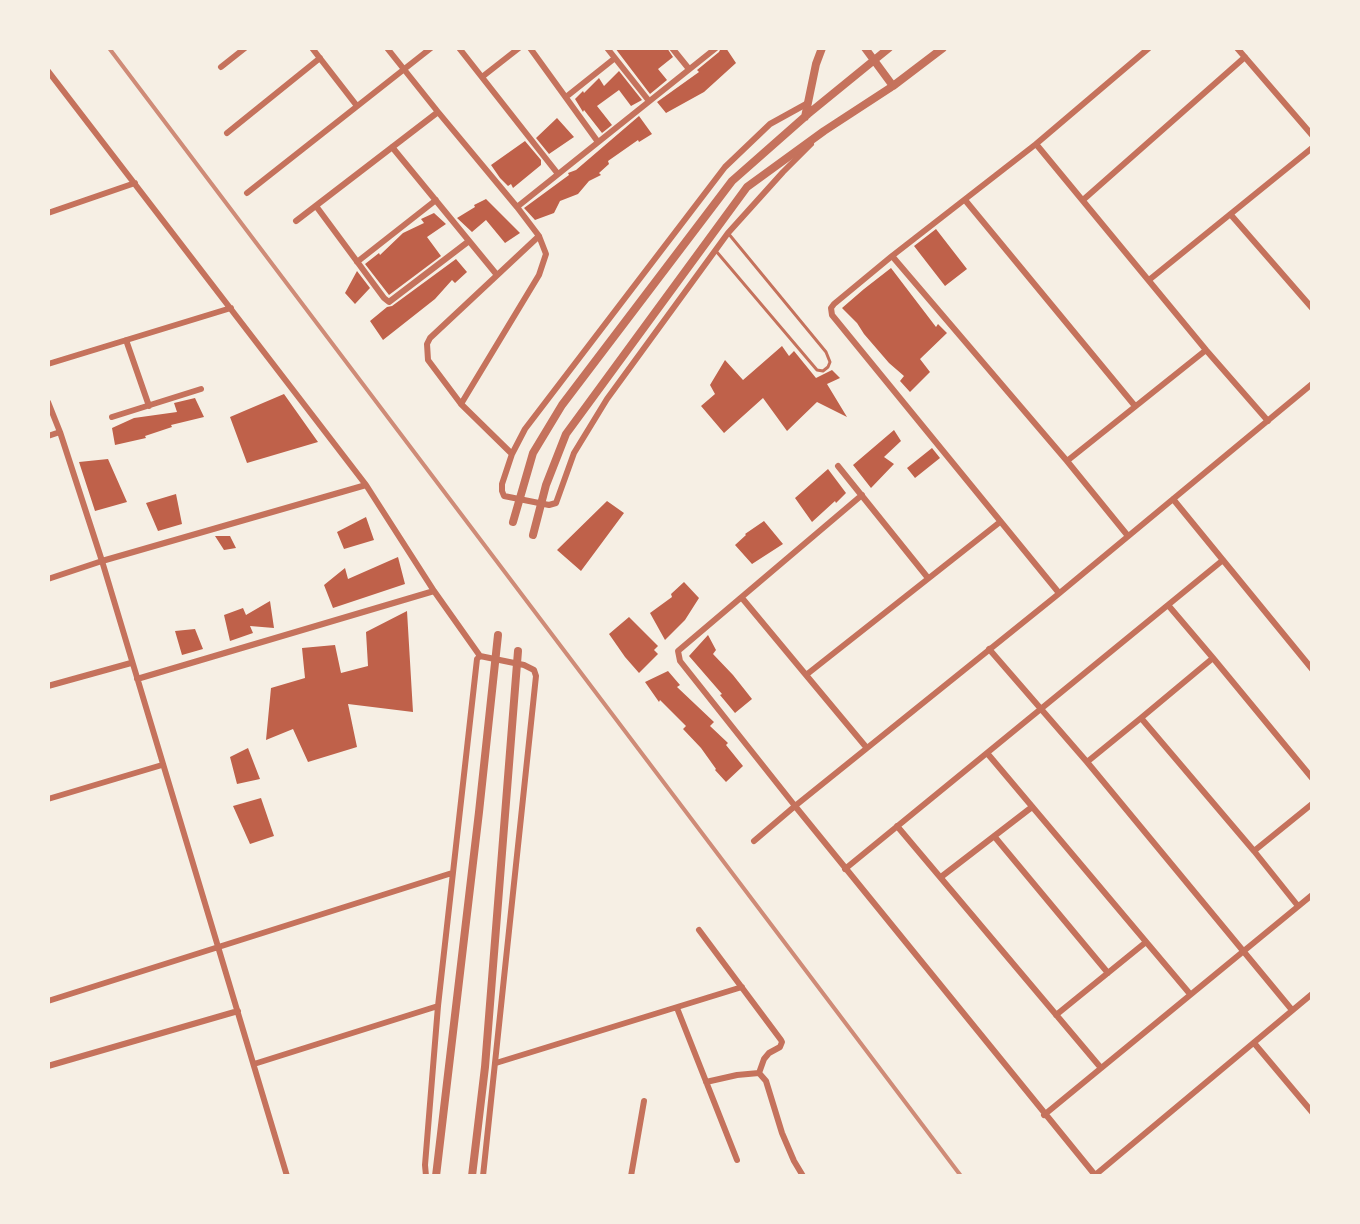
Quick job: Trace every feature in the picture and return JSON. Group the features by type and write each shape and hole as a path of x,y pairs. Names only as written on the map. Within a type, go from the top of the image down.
{"street":[{"path":"221,67 245,48"},
{"path":"312,48 357,106"},
{"path":"387,48 517,207 539,236 546,254 544,264 461,404"},
{"path":"247,193 431,48"},
{"path":"459,48 558,174"},
{"path":"482,77 519,48"},
{"path":"530,48 598,142"},
{"path":"607,48 649,101"},
{"path":"672,48 689,69"},
{"path":"517,207 716,48"},
{"path":"805,117 816,64 822,48"},
{"path":"864,48 893,86"},
{"path":"513,522 533,453 562,405 732,181 889,48"},
{"path":"533,535 546,485 566,434 747,187 824,131 893,86 943,48"},
{"path":"1059,593 832,315 831,308 892,256 1036,144 1149,48"},
{"path":"1237,48 1312,135"},
{"path":"1083,200 1245,57"},
{"path":"226,133 320,58"},
{"path":"566,98 615,58"},
{"path":"48,71 366,485 434,591 483,656"},
{"path":"808,102 770,124 725,167 525,429 512,454 502,484 503,494 508,498 549,505 557,501 574,453 607,399 728,233 824,131"},
{"path":"296,221 438,112"},
{"path":"1036,144 1206,350 1268,421"},
{"path":"392,147 497,275"},
{"path":"1149,280 1312,148"},
{"path":"48,213 135,183"},
{"path":"357,262 436,200"},
{"path":"965,200 1135,406"},
{"path":"316,206 384,298 392,301 469,241"},
{"path":"1231,214 1312,308"},
{"path":"512,454 461,404 428,360 427,344 430,338 539,236"},
{"path":"892,256 1128,536"},
{"path":"48,364 231,308"},
{"path":"126,340 149,406"},
{"path":"1067,461 1206,350"},
{"path":"754,841 1312,384"},
{"path":"111,417 201,388"},
{"path":"48,402 102,561 287,1176"},
{"path":"48,436 60,432"},
{"path":"838,466 928,578"},
{"path":"48,579 102,561 366,485"},
{"path":"862,495 680,648 679,657 844,869 1094,1175 1312,994"},
{"path":"1173,499 1312,669"},
{"path":"806,675 1000,522"},
{"path":"844,869 1223,560"},
{"path":"137,679 434,591"},
{"path":"742,598 866,747"},
{"path":"1168,605 1312,778"},
{"path":"436,1176 498,635"},
{"path":"989,649 1042,708 1292,1010"},
{"path":"472,1176 486,1055 518,651"},
{"path":"426,1176 438,1006 452,873 477,659 483,656 525,665 534,670 536,676 483,1176"},
{"path":"1087,762 1213,658"},
{"path":"48,686 131,663"},
{"path":"1141,718 1298,906"},
{"path":"987,753 1190,994"},
{"path":"48,799 162,765"},
{"path":"1254,851 1312,804"},
{"path":"941,877 1032,807"},
{"path":"897,826 1101,1068"},
{"path":"994,836 1108,973"},
{"path":"48,1000 452,873"},
{"path":"1044,1114 1312,895"},
{"path":"699,930 782,1042 780,1047 764,1059 759,1073"},
{"path":"1056,1015 1146,942"},
{"path":"496,1063 742,987"},
{"path":"254,1064 438,1006"},
{"path":"677,1008 737,1160"},
{"path":"48,1066 238,1011"},
{"path":"1254,1043 1312,1112"},
{"path":"706,1082 737,1074 759,1073"},
{"path":"759,1073 766,1081 782,1133 803,1176"},
{"path":"631,1176 644,1101"}],"lane":[{"path":"716,250 817,370 824,371 830,362 826,352 728,233"}],"building":[{"path":"615,48 667,48 673,57 658,69 667,80 650,94"},
{"path":"721,48 726,48 736,63 704,92 666,113 657,102 699,72 697,70"},
{"path":"619,71 642,100 631,106 619,90 597,106 612,125 602,133 584,110 583,112 575,99 599,78 604,86"},
{"path":"639,116 652,134 639,142 638,140 608,161 609,164 599,173 601,175 589,181 578,194 560,201 554,213 535,220 524,208 569,175 568,173 576,170"},
{"path":"557,118 574,137 549,154 536,138"},
{"path":"525,141 541,160 541,165 513,188 511,184 508,186 500,178 491,165"},
{"path":"486,199 520,233 505,243 486,220 472,232 457,218"},
{"path":"434,213 446,224 427,237 441,256 389,295 365,264 379,253 380,255 403,233 424,223 421,219"},
{"path":"936,229 967,269 945,286 914,246"},
{"path":"456,259 467,272 455,283 452,280 435,299 383,340 370,321"},
{"path":"891,268 936,327 938,324 947,333 920,359 930,372 910,392 900,381 904,376 889,363 842,308"},
{"path":"357,271 370,288 355,304 345,293"},
{"path":"782,346 789,356 794,351 816,378 832,370 840,378 827,384 847,417 817,402 787,431 763,398 724,433 701,406 715,394 710,385 725,360 743,380"},
{"path":"284,394 318,442 247,463 230,417"},
{"path":"195,398 204,417 171,425 172,427 145,436 146,438 115,445 112,428 134,418 177,412 174,403"},
{"path":"894,430 901,441 884,457 894,464 871,488 853,465"},
{"path":"932,448 940,458 915,478 907,468"},
{"path":"108,459 127,502 95,511 79,462"},
{"path":"828,469 846,493 812,522 795,498"},
{"path":"176,494 182,524 158,531 146,503"},
{"path":"607,501 624,513 581,571 557,550"},
{"path":"366,517 374,540 344,549 337,532"},
{"path":"764,521 783,544 752,564 735,545 745,534"},
{"path":"215,536 230,536 236,548 224,550"},
{"path":"398,557 405,584 333,608 324,585 345,568 348,579"},
{"path":"684,582 699,598 685,620 665,640 650,613 672,597 671,594"},
{"path":"270,601 274,628 250,626 253,633 230,641 224,615 243,608 246,615"},
{"path":"407,611 413,712 348,704 357,747 308,762 293,729 266,740 271,688 305,678 302,648 335,645 341,673 368,666 366,632"},
{"path":"629,617 658,646 654,650 658,654 639,673 609,634"},
{"path":"195,629 203,649 182,655 175,631"},
{"path":"708,635 716,650 713,654 752,699 735,713 720,695 722,694 689,656"},
{"path":"668,671 680,685 677,687 714,722 710,726 728,743 726,745 743,766 726,782 701,748 683,729 686,726 660,700 659,702 645,682"},
{"path":"248,748 260,779 237,784 230,757"},
{"path":"261,798 274,836 250,844 233,806"}],"railway":[{"path":"109,48 961,1176"}]}
